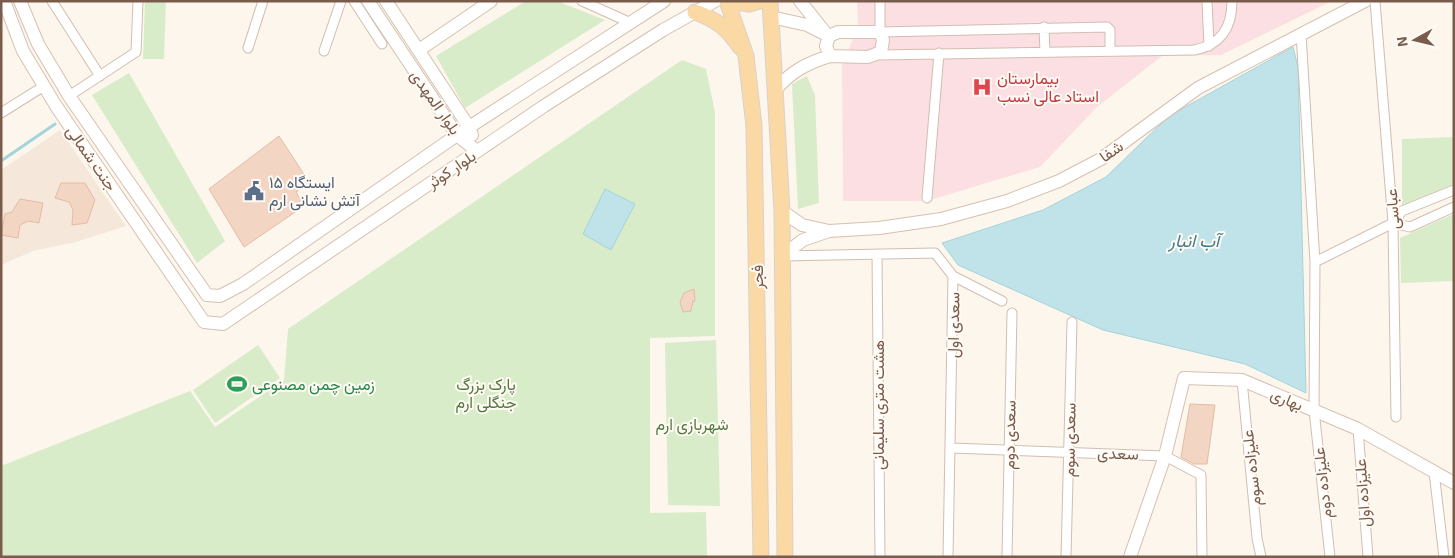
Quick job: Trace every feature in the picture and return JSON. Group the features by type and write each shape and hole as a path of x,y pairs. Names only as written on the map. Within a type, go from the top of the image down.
{"main road":[{"name":"جنت شمالی","path":"4,1 23,51 44,86 194,307"},
{"name":"جنت شمالی","path":"20,1 38,44 69,96 207,295"},
{"name":"بلوار المهدی","path":"368,1 457,135 477,151"},
{"name":"بلوار المهدی","path":"386,1 469,127 477,151"},
{"name":"بلوار کوثر","path":"207,295 220,296 243,284 457,135 664,1"},
{"name":"بلوار کوثر","path":"194,307 204,322 223,324 477,151 663,30 715,1"},
{"name":"فجر","path":"727,1 746,56 752,89 756,163 761,557"},
{"path":"731,1 749,4 759,1"},
{"name":"فجر","path":"770,1 782,211 785,557"},
{"path":"800,1 829,36"},
{"name":"شفا","path":"829,231 880,228 941,219 1007,201 1059,182 1101,159 1198,88 1365,1"},
{"path":"418,50 490,2"},
{"path":"695,12 715,19 733,36 746,56"},
{"path":"771,17 807,25 829,36"},
{"path":"776,88 792,72 803,65 830,56 841,58 877,55 881,52 882,40 880,32 838,32 829,36 826,46 830,56"},
{"path":"782,211 802,225 829,231"},
{"path":"782,256 803,240 829,231"},
{"path":"194,307 207,295"},
{"name":"بهاری","path":"1165,456 1184,378 1242,380 1358,429 1454,483"},
{"path":"1130,557 1165,456"}],"street":[{"path":"52,1 100,76"},
{"path":"69,96 136,52 138,1"},
{"path":"248,48 263,1"},
{"path":"324,51 341,1"},
{"path":"354,1 382,44"},
{"path":"582,1 631,23"},
{"path":"880,1 880,32 1107,26 1110,30 1110,51"},
{"path":"1207,1 1209,46"},
{"path":"877,55 1194,50 1209,46 1224,35 1232,16 1232,1"},
{"name":"عباسی","path":"1375,1 1393,223 1396,417"},
{"path":"1044,27 1045,52"},
{"name":"علیزاده دوم","path":"1301,34 1315,262 1314,410 1330,557"},
{"path":"927,198 939,53"},
{"path":"1,113 44,86"},
{"path":"1315,262 1393,223 1402,211 1454,190"},
{"path":"1393,223 1410,227 1454,207"},
{"name":"سعدی اول","path":"782,256 935,253 953,276 952,448 948,557"},
{"name":"هشت متری سلیمانی","path":"877,254 880,557"},
{"path":"953,276 1002,301"},
{"name":"سعدی دوم","path":"1007,557 1012,313"},
{"name":"سعدی سوم","path":"1066,557 1072,322"},
{"name":"علیزاده سوم","path":"1242,380 1261,557"},
{"name":"علیزاده اول","path":"1358,429 1368,557"},
{"name":"سعدی","path":"952,448 1165,456"},
{"path":"1165,456 1201,475 1202,557"},
{"path":"1434,472 1444,557"}],"shaded area":[{"name":"بیمارستان استاد عالی نسب","path":"857,1 1332,1 1221,55 1162,56 1097,107 1040,167 927,201 843,201 842,66 858,26"},
{"path":"60,130 126,226 76,242 33,251 1,265 1,170"}],"green space":[{"path":"145,1 166,1 164,59 143,59"},
{"path":"526,1 557,1 605,20 465,108 436,56"},
{"name":"پارک بزرگ جنگلی ارم","path":"682,60 706,69 715,112 715,336 650,338 650,513 706,512 707,557 1,557 1,466 190,391 215,427 284,380 288,329"},
{"path":"129,73 225,241 197,263 92,95"},
{"path":"807,76 815,95 819,203 798,209 792,84"},
{"path":"1454,137 1454,184 1402,206 1402,139"},
{"path":"1454,214 1454,281 1401,283 1400,238"},
{"name":"شهربازی ارم","path":"716,340 720,506 668,505 665,343"},
{"name":"زمین چمن مصنوعی","path":"258,345 280,378 215,423 193,390"}],"water":[{"name":"آب انبار","path":"1293,47 1298,67 1306,393 1245,364 1103,330 958,265 942,243 1043,210 1106,177 1169,116"},
{"path":"605,189 635,204 611,250 583,234"}],"building":[{"name":"ایستگاه ۱۵ آتش نشانی ارم","path":"279,136 309,182 296,192 304,206 244,247 209,189"},
{"path":"61,183 85,183 95,200 87,223 72,225 73,210 69,202 55,198"},
{"path":"20,199 43,203 39,223 28,221 20,225 18,238 1,235 5,214 12,212"},
{"path":"694,289 695,301 693,301 691,311 683,312 680,302 684,293"},
{"path":"1190,404 1215,405 1207,464 1194,464 1181,457"}],"waterway":[{"path":"1,161 55,124"}],"place":[{"name":"بیمارستان استاد عالی نسب","path":"982,87"},
{"name":"ایستگاه ۱۵ آتش نشانی ارم","path":"254,191"},
{"name":"زمین چمن مصنوعی","path":"237,384"}]}
